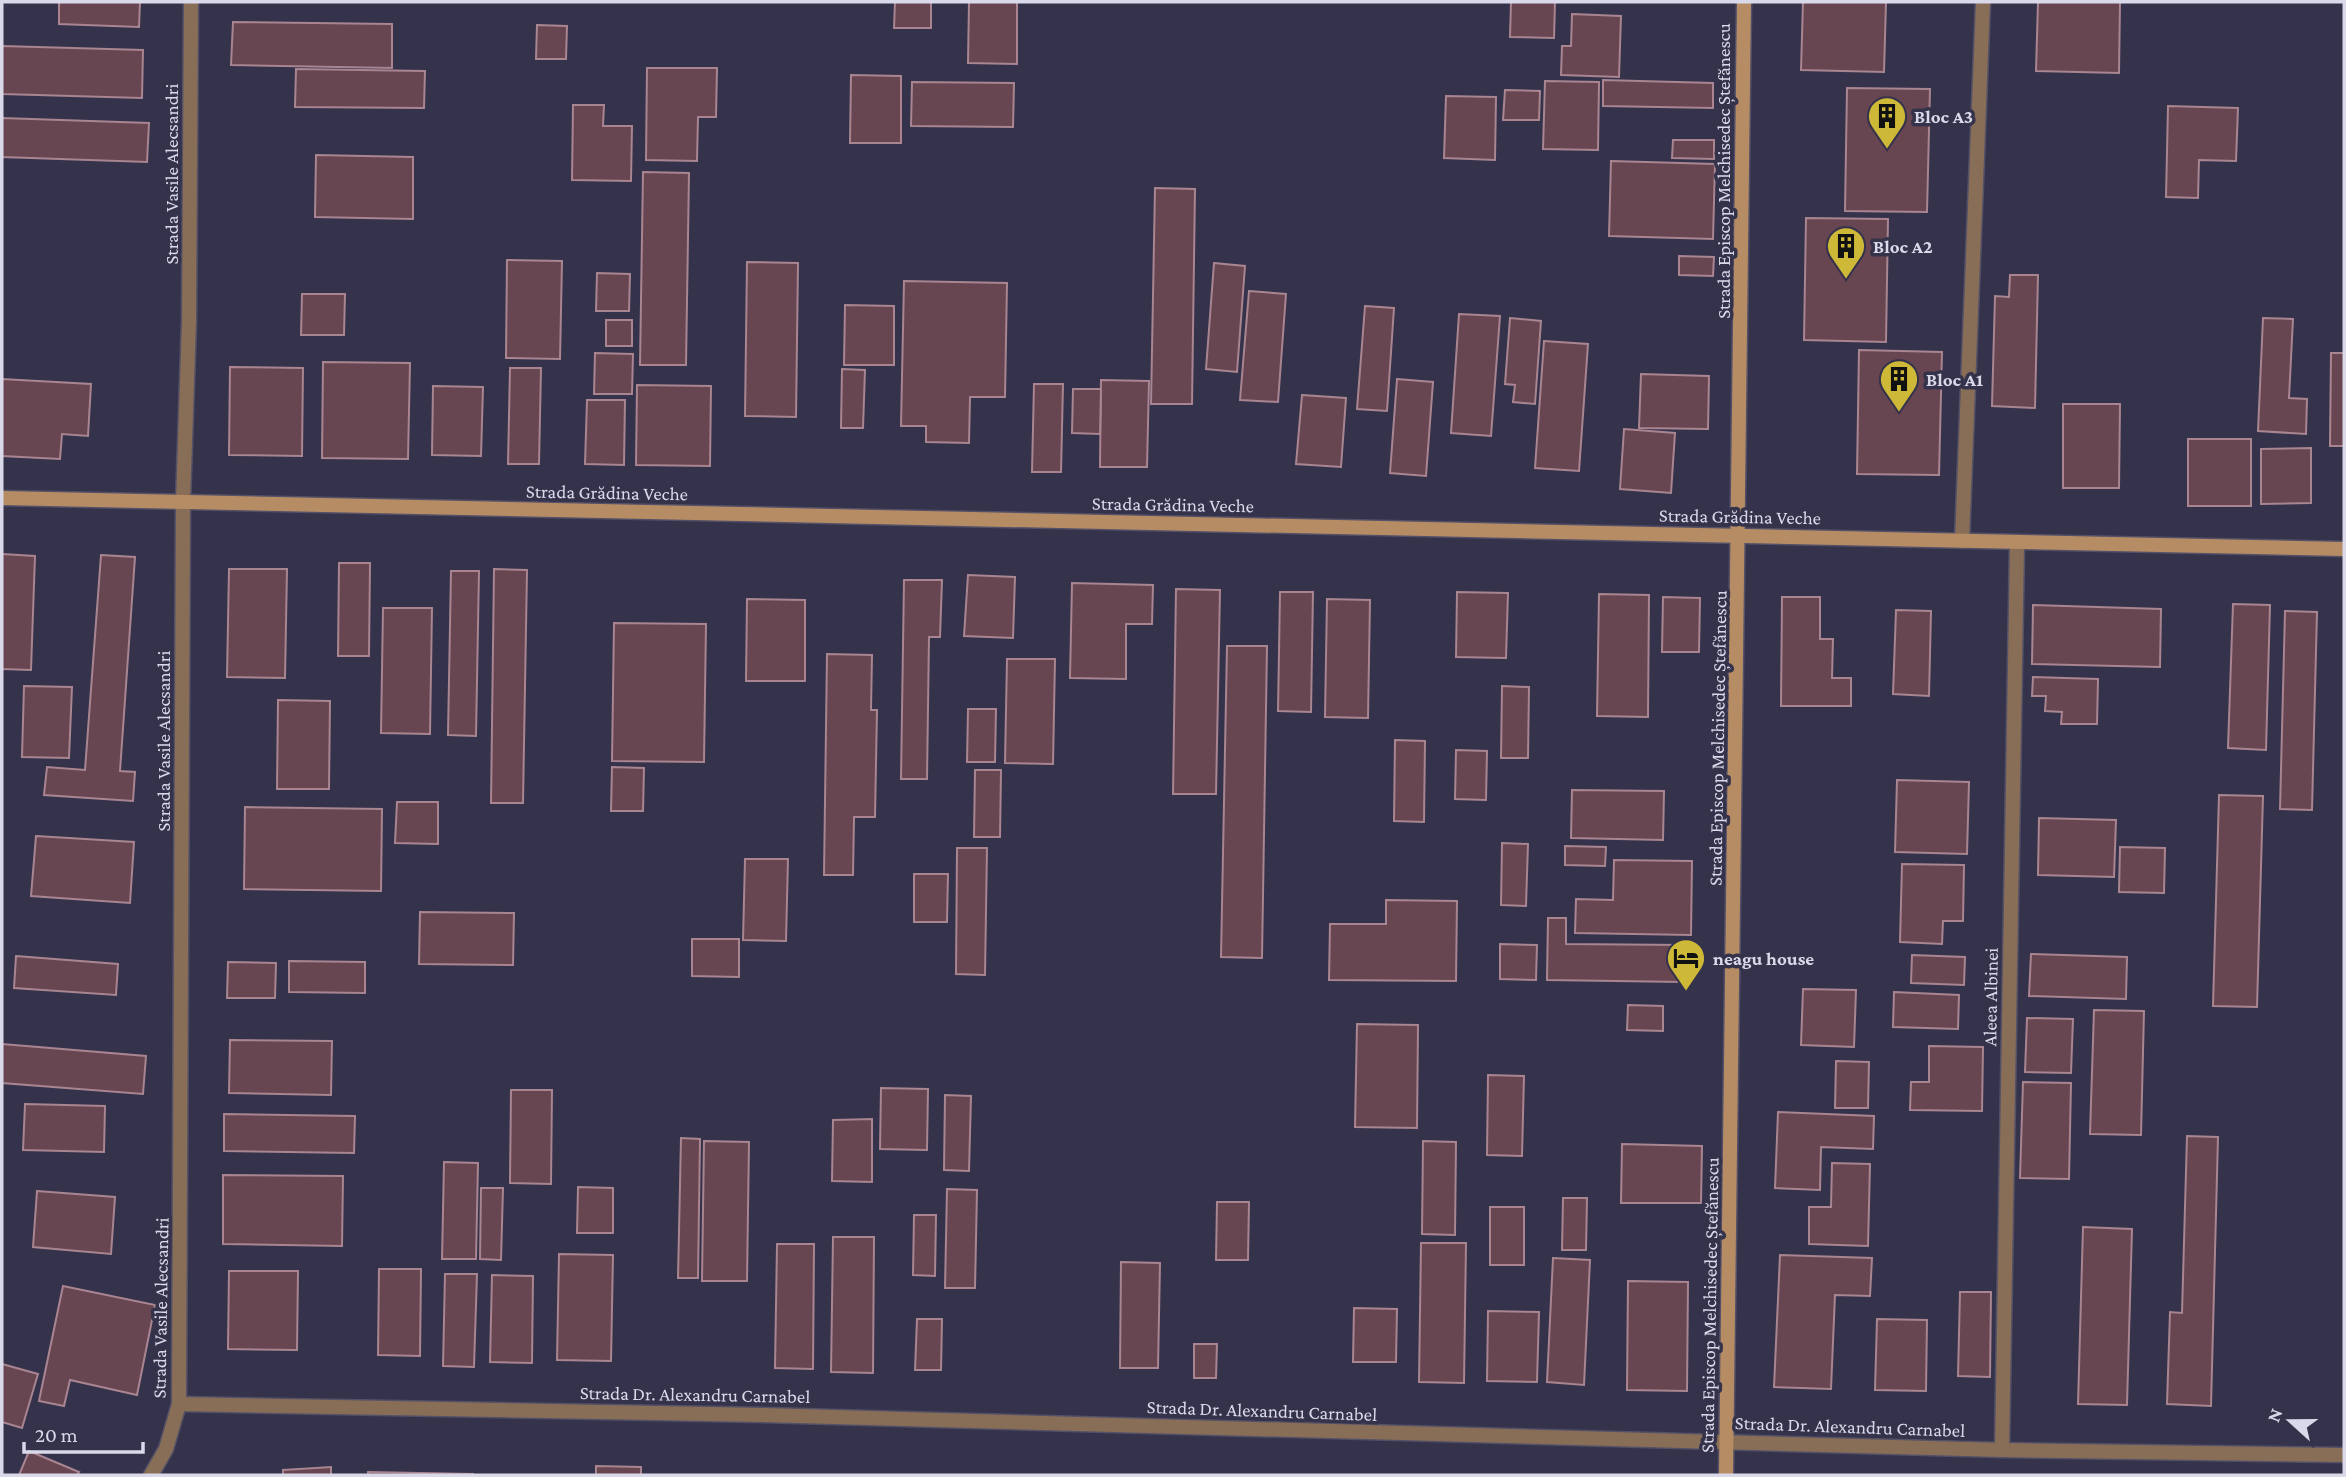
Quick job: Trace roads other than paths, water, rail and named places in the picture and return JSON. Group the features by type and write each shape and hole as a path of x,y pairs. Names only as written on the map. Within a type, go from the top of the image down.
{"street":[{"name":"Strada Vasile Alecsandri","path":"151,1475 166,1449 179,1405 183,502 189,321 191,2"},
{"name":"Strada Episcop Melchisedec Ștefănescu","path":"1726,1475 1740,535 1744,2"},
{"path":"1962,541 1983,2"},
{"name":"Strada Grădina Veche","path":"2,498 1740,535 2017,544 2344,549"},
{"name":"Aleea Albinei","path":"2002,1450 2017,544"},
{"name":"Strada Dr. Alexandru Carnabel","path":"179,1405 763,1415 2002,1450 2344,1455"}],"place":[{"name":"Bloc A3","path":"1887,150"},
{"name":"Bloc A2","path":"1846,280"},
{"name":"Bloc A1","path":"1899,413"},
{"name":"neagu house","path":"1686,992"}]}
